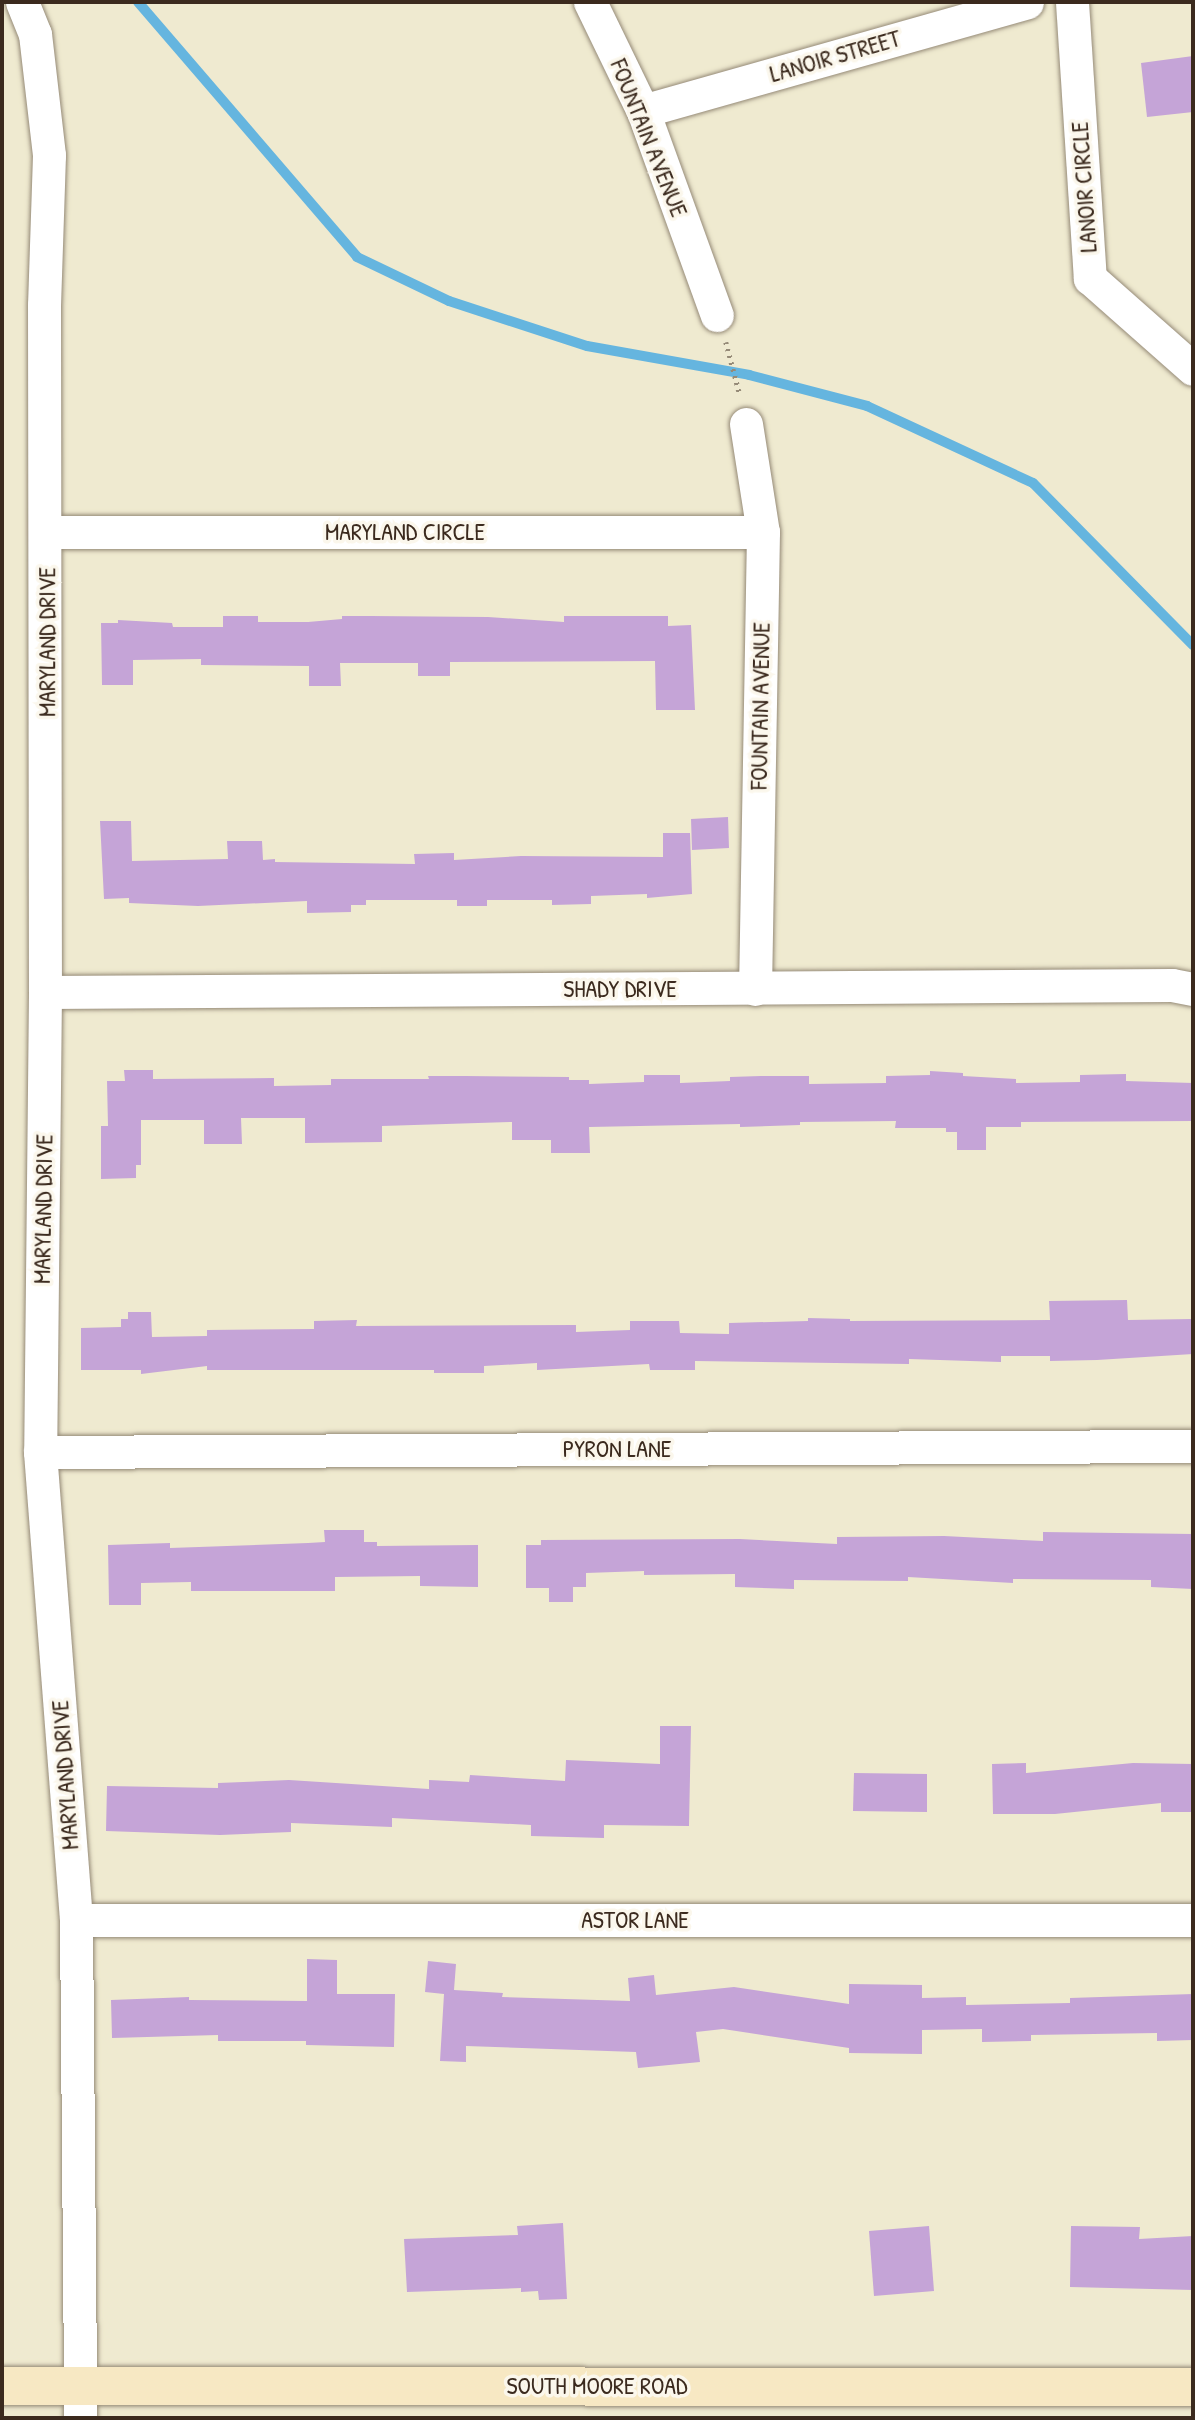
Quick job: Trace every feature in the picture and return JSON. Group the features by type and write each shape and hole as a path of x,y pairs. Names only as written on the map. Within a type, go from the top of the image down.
{"main road":[{"name":"SOUTH MOORE ROAD","path":"2,2386 80,2402 1193,2386"}],"street":[{"name":"MARYLAND DRIVE","path":"22,2 36,34 49,155 44,305 47,531 46,992 40,1452 76,1920 80,2402"},
{"name":"FOUNTAIN AVENUE","path":"590,2 643,111 717,315"},
{"name":"LANOIR STREET","path":"643,111 1027,2"},
{"name":"LANOIR CIRCLE","path":"1072,2 1090,278 1193,369"},
{"name":"FOUNTAIN AVENUE","path":"746,424 762,532 755,989"},
{"name":"MARYLAND CIRCLE","path":"47,531 762,532"},
{"name":"SHADY DRIVE","path":"46,992 1172,985 1193,989"},
{"name":"PYRON LANE","path":"40,1452 1193,1446"},
{"name":"ASTOR LANE","path":"76,1920 1193,1920"}],"path":[{"path":"728,348 739,388"}],"building":[{"path":"1193,56 1193,112 1147,117 1141,63"},
{"path":"223,616 258,616 258,622 308,622 342,619 342,616 371,616 488,617 564,622 564,616 668,616 668,626 691,625 695,710 656,710 655,661 450,662 450,676 418,676 418,663 340,663 341,686 309,686 309,666 201,665 201,659 133,660 133,685 102,685 101,623 118,623 118,620 172,623 173,627 223,627"},
{"path":"728,817 729,848 692,850 691,819"},
{"path":"100,821 131,821 132,861 228,859 227,841 262,841 263,860 275,859 275,862 415,864 414,854 454,853 454,860 521,856 663,857 663,833 690,833 692,894 647,898 647,894 591,896 591,904 552,905 552,900 487,900 487,906 457,906 457,900 366,900 366,905 351,905 351,912 307,913 307,901 198,906 129,903 129,898 104,899"},
{"path":"124,1070 153,1070 153,1079 274,1078 274,1086 331,1085 331,1079 429,1079 428,1076 569,1077 569,1080 589,1080 589,1084 644,1082 644,1075 680,1075 680,1083 730,1081 730,1077 809,1076 809,1084 886,1083 886,1076 930,1075 930,1071 1016,1079 1016,1083 1080,1082 1080,1075 1126,1074 1126,1081 1193,1083 1193,1121 1021,1122 1021,1127 986,1127 986,1150 957,1150 957,1132 946,1132 946,1128 895,1128 896,1121 800,1122 800,1125 740,1127 740,1124 589,1127 590,1153 551,1153 551,1140 512,1140 512,1122 382,1126 382,1142 305,1143 305,1118 241,1118 242,1144 204,1144 204,1120 141,1120 141,1165 136,1165 136,1178 101,1179 101,1126 108,1126 107,1081 125,1081"},
{"path":"1127,1300 1128,1320 1193,1319 1193,1354 1050,1361 1050,1356 1001,1356 1001,1362 909,1359 909,1364 695,1361 695,1370 650,1370 649,1364 537,1370 537,1363 484,1366 484,1373 434,1373 434,1370 207,1370 207,1366 141,1374 141,1370 81,1370 81,1328 121,1327 121,1319 128,1319 128,1312 151,1312 152,1337 207,1336 207,1330 314,1329 314,1321 357,1320 356,1326 576,1325 576,1332 630,1330 630,1321 679,1321 680,1333 729,1334 729,1323 808,1321 808,1318 850,1321 1050,1320 1049,1301"},
{"path":"324,1530 364,1530 364,1542 377,1542 377,1546 478,1545 478,1587 420,1586 420,1576 335,1577 335,1591 191,1591 191,1582 141,1583 141,1605 109,1605 108,1545 170,1543 170,1548 325,1542"},
{"path":"1043,1532 1193,1534 1193,1589 1151,1587 1151,1580 1013,1579 1013,1583 908,1577 908,1581 794,1580 794,1589 735,1587 735,1574 644,1575 644,1571 586,1573 586,1587 573,1587 573,1602 549,1602 549,1588 526,1588 526,1545 541,1545 541,1540 740,1539 837,1544 837,1537 944,1536 1043,1541"},
{"path":"660,1726 691,1726 689,1826 604,1825 604,1838 531,1836 531,1825 392,1818 392,1827 291,1823 291,1832 220,1835 106,1831 107,1786 218,1788 218,1783 289,1780 429,1789 429,1780 469,1782 470,1775 565,1781 566,1760 660,1764"},
{"path":"1026,1763 1026,1773 1133,1763 1193,1764 1193,1812 1161,1812 1161,1803 1055,1814 993,1814 992,1764"},
{"path":"854,1773 927,1774 927,1812 853,1811"},
{"path":"307,1959 337,1960 337,1994 395,1994 394,2047 306,2045 306,2041 218,2041 218,2035 112,2038 111,2000 189,1997 189,2000 307,2001"},
{"path":"428,1961 456,1964 454,1990 503,1993 502,1997 630,2001 628,1978 654,1975 656,1995 734,1987 849,2004 849,1984 922,1985 922,1998 966,1997 966,2005 1070,2003 1070,1998 1193,1994 1193,2040 1157,2041 1157,2033 1031,2035 1031,2041 982,2042 982,2029 922,2030 922,2054 849,2053 849,2048 723,2029 696,2032 700,2062 638,2068 636,2052 466,2046 466,2062 440,2061 444,1994 425,1992"},
{"path":"563,2223 567,2299 539,2300 538,2291 521,2292 521,2288 407,2292 404,2239 518,2235 517,2226"},
{"path":"929,2226 934,2291 874,2296 869,2231"},
{"path":"1071,2226 1140,2227 1139,2239 1193,2236 1193,2290 1070,2287"}],"waterway":[{"path":"138,2 357,257 449,301 587,346 749,375 867,406 1033,483 1193,645"}]}
